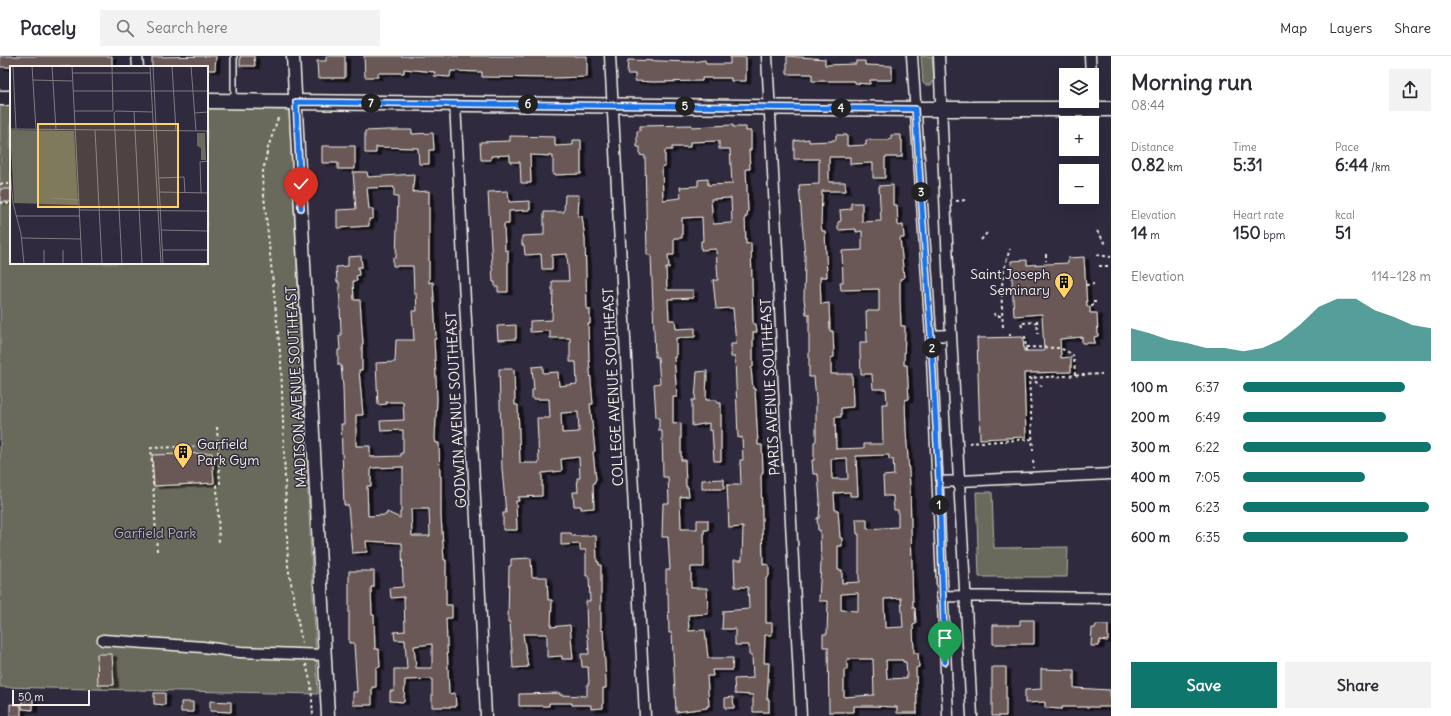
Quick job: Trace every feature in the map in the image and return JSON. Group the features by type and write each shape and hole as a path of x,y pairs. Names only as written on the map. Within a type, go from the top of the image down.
{"main road":[{"path":"208,101 915,109 1111,109"}],"street":[{"path":"137,56 138,66"},
{"name":"MADISON AVENUE SOUTHEAST","path":"293,56 328,716"},
{"name":"COLLEGE AVENUE SOUTHEAST","path":"610,56 611,105 646,716"},
{"name":"PARIS AVENUE SOUTHEAST","path":"767,56 801,716"},
{"path":"912,56 931,336 939,482 942,596 948,716"},
{"path":"939,56 951,335 972,716"},
{"path":"1090,56 1091,68"},
{"name":"GODWIN AVENUE SOUTHEAST","path":"454,103 486,716"},
{"path":"931,336 951,335"},
{"path":"939,482 1111,474"},
{"path":"942,596 1111,598"},
{"path":"103,640 204,647 240,652 325,656"}],"lane":[{"path":"234,56 234,102"}],"path":[{"path":"278,118 268,148 262,176 281,362 288,566 304,655 311,684 313,716"},
{"path":"956,201 966,200"},
{"path":"0,203 10,204"},
{"path":"1097,231 1106,244"},
{"path":"981,240 988,233"},
{"path":"1003,327 1001,288 1010,249"},
{"path":"1046,254 1046,260"},
{"path":"1097,255 1111,257"},
{"path":"1099,266 1111,266"},
{"path":"1086,285 1094,284"},
{"path":"1092,306 1092,302 1097,302"},
{"path":"994,313 995,316 1002,316"},
{"path":"1022,327 1021,323 1037,321 1038,334"},
{"path":"1025,336 1026,351"},
{"path":"1026,347 1061,348 1071,353 1074,357 1075,376"},
{"path":"1030,378 1102,374"},
{"path":"1030,378 1043,387"},
{"path":"1030,378 1033,451"},
{"path":"217,427 220,484 217,485 219,544"},
{"path":"969,443 1032,439"},
{"path":"157,551 151,448 245,445"}],"green space":[{"path":"921,56 932,56 934,80 931,85 925,85 923,83"},
{"name":"Garfield Park","path":"0,104 10,104 10,264 208,264 208,108 289,110 318,694 0,687"},
{"path":"976,492 992,492 994,548 1068,547 1067,577 979,577"}],"building":[{"path":"0,56 112,56 112,66 0,67"},
{"path":"216,56 215,70 208,70 208,66 152,66 152,57"},
{"path":"240,56 254,56 255,66 240,66"},
{"path":"326,56 345,56 345,78 318,78 317,61 326,61"},
{"path":"364,56 587,56 587,77 482,77 482,72 451,71 450,77 434,76 435,72 404,69 404,73 378,73 378,77 365,77"},
{"path":"787,56 825,59 825,65 856,64 856,61 865,61 865,65 892,66 892,80 870,80 870,84 855,83 855,81 812,81 812,74 787,74"},
{"path":"730,57 746,57 746,81 731,81 731,78 702,78 702,81 635,81 635,74 627,74 628,60 693,62 705,60 706,64 730,64"},
{"path":"692,125 692,127 733,125 733,127 746,127 746,131 751,131 751,150 749,150 750,169 746,169 748,210 747,217 745,217 746,244 751,243 753,324 756,324 757,332 753,332 753,367 751,368 753,389 755,389 758,445 762,445 763,472 761,476 763,564 769,565 769,576 766,578 766,623 772,623 772,635 765,635 764,663 769,663 767,699 769,699 769,712 753,712 753,695 735,694 734,679 753,678 752,655 749,655 749,645 735,645 735,629 722,629 723,611 749,609 748,587 735,587 734,560 742,560 743,527 729,528 727,485 741,485 740,460 743,460 742,437 738,438 735,357 731,357 731,344 736,344 733,308 716,309 713,280 718,280 716,249 701,250 701,241 703,241 702,217 682,218 682,238 674,238 674,255 668,255 669,268 666,268 667,290 693,290 693,298 668,299 669,320 675,320 676,329 695,328 695,337 676,338 676,357 674,357 677,397 673,397 673,424 681,423 681,460 685,460 686,487 688,487 689,496 680,497 681,529 697,529 697,520 708,520 708,530 704,530 704,567 691,567 691,588 707,588 708,614 688,615 689,631 705,630 708,658 733,658 732,670 712,670 713,676 707,676 709,706 707,706 707,708 676,712 672,633 669,633 668,593 666,593 666,570 670,570 668,537 662,537 663,503 669,503 668,477 663,477 662,431 659,431 659,417 656,417 654,384 660,383 658,357 655,357 651,255 647,255 645,156 640,155 640,147 637,147 637,131 640,131 640,126","holes":["719,141 719,149 730,149 732,184 708,185 708,179 698,180 698,186 680,187 681,198 663,200 662,167 665,166 665,150 672,150 672,147 690,147 690,142","731,198 732,223 713,224 711,199"]},
{"path":"412,130 412,134 433,133 434,150 429,150 429,164 419,164 418,148 376,147 376,153 365,153 365,131"},
{"path":"836,135 847,135 847,146 866,145 866,140 889,140 891,139 891,135 901,135 902,140 902,157 885,157 885,178 873,178 873,163 850,164 850,157 829,157 829,182 845,182 846,191 822,191 821,225 822,231 825,231 827,277 820,277 821,304 829,303 830,331 833,331 834,357 831,358 831,374 852,374 853,407 841,408 841,417 835,417 836,449 864,448 864,444 883,444 882,404 887,404 886,389 873,389 872,374 861,374 860,351 860,342 867,342 866,311 879,311 879,289 841,290 840,282 843,282 842,251 862,250 862,231 856,232 856,229 838,230 838,222 841,221 840,210 851,209 851,203 862,203 862,222 881,221 879,186 893,185 893,205 897,205 898,226 903,225 904,238 900,238 904,278 900,279 900,298 901,326 905,326 904,365 907,365 909,399 905,400 910,486 913,608 915,608 916,624 913,625 914,653 918,653 919,667 916,668 917,713 897,713 897,707 871,706 854,706 854,712 829,712 828,647 823,647 823,634 827,634 828,601 819,601 821,563 820,530 818,530 817,518 819,518 820,500 818,474 813,474 812,460 814,460 814,442 816,441 816,399 814,377 809,377 809,314 806,314 804,299 805,257 799,185 819,184 819,159 794,159 794,141 809,139 809,142 836,140","holes":["889,455 889,460 893,459 894,475 883,476 884,496 893,496 894,510 898,510 898,527 867,529 867,519 856,519 857,534 859,534 859,582 842,583 842,570 838,570 838,546 842,546 842,538 840,538 838,510 835,510 834,493 850,492 850,496 858,496 856,456","847,458 848,479 832,479 831,459","858,593 858,611 841,610 841,594","901,598 903,627 885,628 884,599","847,659 873,659 874,695 844,697 844,670 847,670","886,660 903,660 903,662 906,662 907,678 887,679"]},
{"path":"510,136 555,137 555,146 573,145 573,140 581,140 581,174 553,175 553,156 530,155 531,183 521,183 520,162 510,162 510,155 491,156 491,160 481,160 480,142 510,141"},
{"path":"322,146 355,146 355,169 338,169 338,163 322,163"},
{"path":"353,172 367,172 368,177 414,174 413,192 429,191 429,283 433,282 436,339 434,339 437,399 435,438 436,443 439,443 441,516 444,560 446,560 446,605 452,605 452,618 446,618 449,694 455,693 456,707 432,707 432,679 405,680 404,702 390,701 390,691 394,691 394,669 407,669 405,640 395,640 394,632 405,631 404,597 391,598 390,588 403,587 402,543 366,541 367,552 352,553 348,505 344,505 341,424 344,424 343,387 341,365 338,365 338,350 340,350 339,336 341,336 341,330 339,282 337,282 336,267 348,266 348,257 361,256 362,267 358,267 359,275 356,276 357,281 353,281 354,300 360,300 363,344 362,370 359,370 363,415 356,415 356,446 370,446 370,457 401,456 401,453 403,453 403,430 381,431 380,421 404,420 403,402 386,402 387,404 378,405 376,363 395,362 396,340 414,340 412,311 417,311 416,293 414,294 413,266 393,266 393,257 396,258 398,197 394,197 394,187 367,188 369,209 373,209 373,219 369,219 369,226 337,228 337,210 356,209","holes":["403,467 400,518 387,512 386,515 368,516 367,486 371,486 371,468","411,509 429,509 430,536 412,536","432,644 432,668 416,668 414,646"]},
{"path":"0,189 10,189 10,202 0,202"},
{"path":"508,191 509,202 530,201 530,210 509,211 509,224 504,224 505,251 508,250 508,292 498,292 498,287 495,287 495,282 493,282 488,192"},
{"path":"565,195 579,195 578,217 582,216 585,239 587,309 590,309 590,324 588,324 589,359 593,404 590,404 595,451 593,452 596,479 593,485 594,508 581,509 581,506 574,506 573,492 578,492 577,478 580,478 579,457 561,459 562,471 542,473 542,496 518,497 519,501 516,501 517,530 503,530 503,513 506,513 502,469 499,369 514,370 515,405 518,405 520,463 539,463 537,418 550,418 549,399 532,399 532,390 534,390 532,367 543,366 543,373 558,372 559,386 577,384 576,362 570,362 570,338 550,338 550,331 530,332 530,321 552,320 552,281 569,281 567,254 552,255 552,269 542,269 541,254 525,255 524,245 522,245 522,236 544,235 544,212 564,212","holes":["578,412 579,432 562,433 561,413"]},
{"path":"1084,257 1087,307 1090,307 1090,313 1097,313 1098,336 1094,337 1095,343 1082,343 1082,337 1060,339 1061,358 1071,357 1071,372 1024,373 1026,437 980,439 977,338 1023,337 1024,351 1044,351 1042,314 1014,316 1011,261 1027,260 1027,265 1068,263 1068,258"},
{"path":"516,325 516,339 498,340 497,326"},
{"path":"707,371 706,400 717,400 717,403 721,403 721,461 714,461 712,430 709,431 709,423 692,426 692,400 695,400 697,372"},
{"name":"Garfield Park Gym","path":"212,453 214,483 154,486 152,455"},
{"path":"724,479 724,489 702,489 702,480"},
{"path":"561,533 571,533 572,536 596,536 597,562 601,565 601,630 603,630 606,682 606,688 603,688 603,708 591,709 591,705 572,705 572,703 549,703 549,706 519,706 519,694 560,693 560,695 587,696 587,684 589,684 588,667 582,667 581,654 589,654 586,601 590,601 589,576 586,576 586,550 580,550 580,544 561,545"},
{"path":"531,558 532,577 547,577 548,600 552,600 551,627 570,625 573,659 562,659 562,656 547,657 547,634 523,634 528,667 513,668 510,622 508,622 509,566 511,566 511,559"},
{"path":"349,571 374,571 374,587 371,587 372,615 374,615 375,649 379,649 380,667 376,668 376,687 372,687 372,705 353,705 353,692 357,692 354,643 349,643"},
{"path":"1020,620 1034,620 1034,644 993,644 993,625 1020,625"},
{"path":"1096,625 1108,625 1108,641 1100,640 1099,646 1091,646 1092,628 1095,628"},
{"path":"97,654 112,654 114,685 98,685"},
{"path":"992,667 1006,667 1006,716 992,716"},
{"path":"1041,669 1074,670 1074,688 1110,690 1111,707 1062,707 1062,709 1045,708 1045,702 1025,703 1025,690 1041,689"},
{"path":"154,693 165,693 165,705 154,704"},
{"path":"733,697 734,708 725,708 725,698"},
{"path":"22,699 33,699 33,710 22,709"},
{"path":"210,701 231,702 231,712 210,711"},
{"path":"181,702 193,702 193,712 181,712"},
{"path":"10,704 21,705 21,716 10,716"}],"place":[{"name":"Saint Joseph Seminary","path":"1064,299"},
{"name":"Garfield Park Gym","path":"183,469"}],"route":[{"path":"301,208 296,102 915,109 931,336 939,482 945,662"}]}
